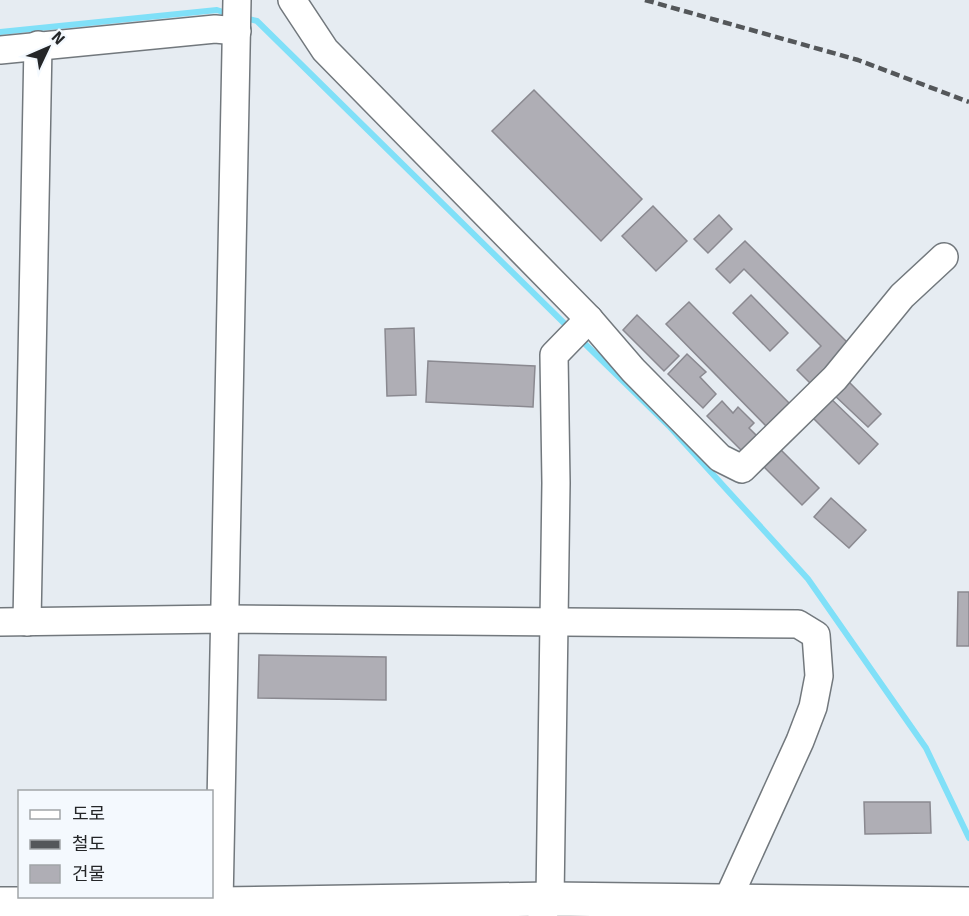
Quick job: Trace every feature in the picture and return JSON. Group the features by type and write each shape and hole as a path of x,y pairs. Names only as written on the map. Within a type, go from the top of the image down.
{"highway":[{"path":"0,904 219,904 551,910 727,901 965,908"}],"street":[{"path":"292,0 325,50 572,337 633,370 720,458 742,470 836,378 902,296 944,257"},
{"path":"0,50 215,29 237,14"},
{"path":"219,904 237,14"},
{"path":"27,622 38,45"},
{"path":"551,910 556,483 572,337"},
{"path":"0,622 224,619 798,624 816,635 819,676 813,706 800,741 727,901"}],"building":[{"path":"534,90 642,199 601,241 492,131"},
{"path":"653,206 687,241 656,271 622,236"},
{"path":"719,215 732,229 708,253 694,239"},
{"path":"745,241 851,346 812,385 797,370 821,346 744,269 730,283 716,269"},
{"path":"751,295 788,333 770,351 733,313"},
{"path":"689,302 794,408 771,431 666,324"},
{"path":"637,315 679,356 664,371 623,330"},
{"path":"414,328 416,395 387,396 385,329"},
{"path":"687,354 706,372 700,377 716,394 703,408 668,374"},
{"path":"428,361 535,366 533,407 426,402"},
{"path":"846,379 881,414 868,427 832,393"},
{"path":"827,395 878,444 859,464 809,414"},
{"path":"722,401 733,413 738,407 754,423 749,428 761,440 746,455 707,416"},
{"path":"778,447 819,488 802,505 761,464"},
{"path":"831,498 866,530 849,548 814,517"},
{"path":"958,592 969,592 969,646 957,646"},
{"path":"259,655 386,657 386,700 258,698"},
{"path":"864,802 930,802 931,833 865,834"}],"waterway":[{"path":"0,32 217,10 229,14"},
{"path":"245,18 257,21 570,329"},
{"path":"579,338 669,426 808,579 926,748 969,838"}],"railway":[{"path":"645,0 858,60 969,102"}]}
